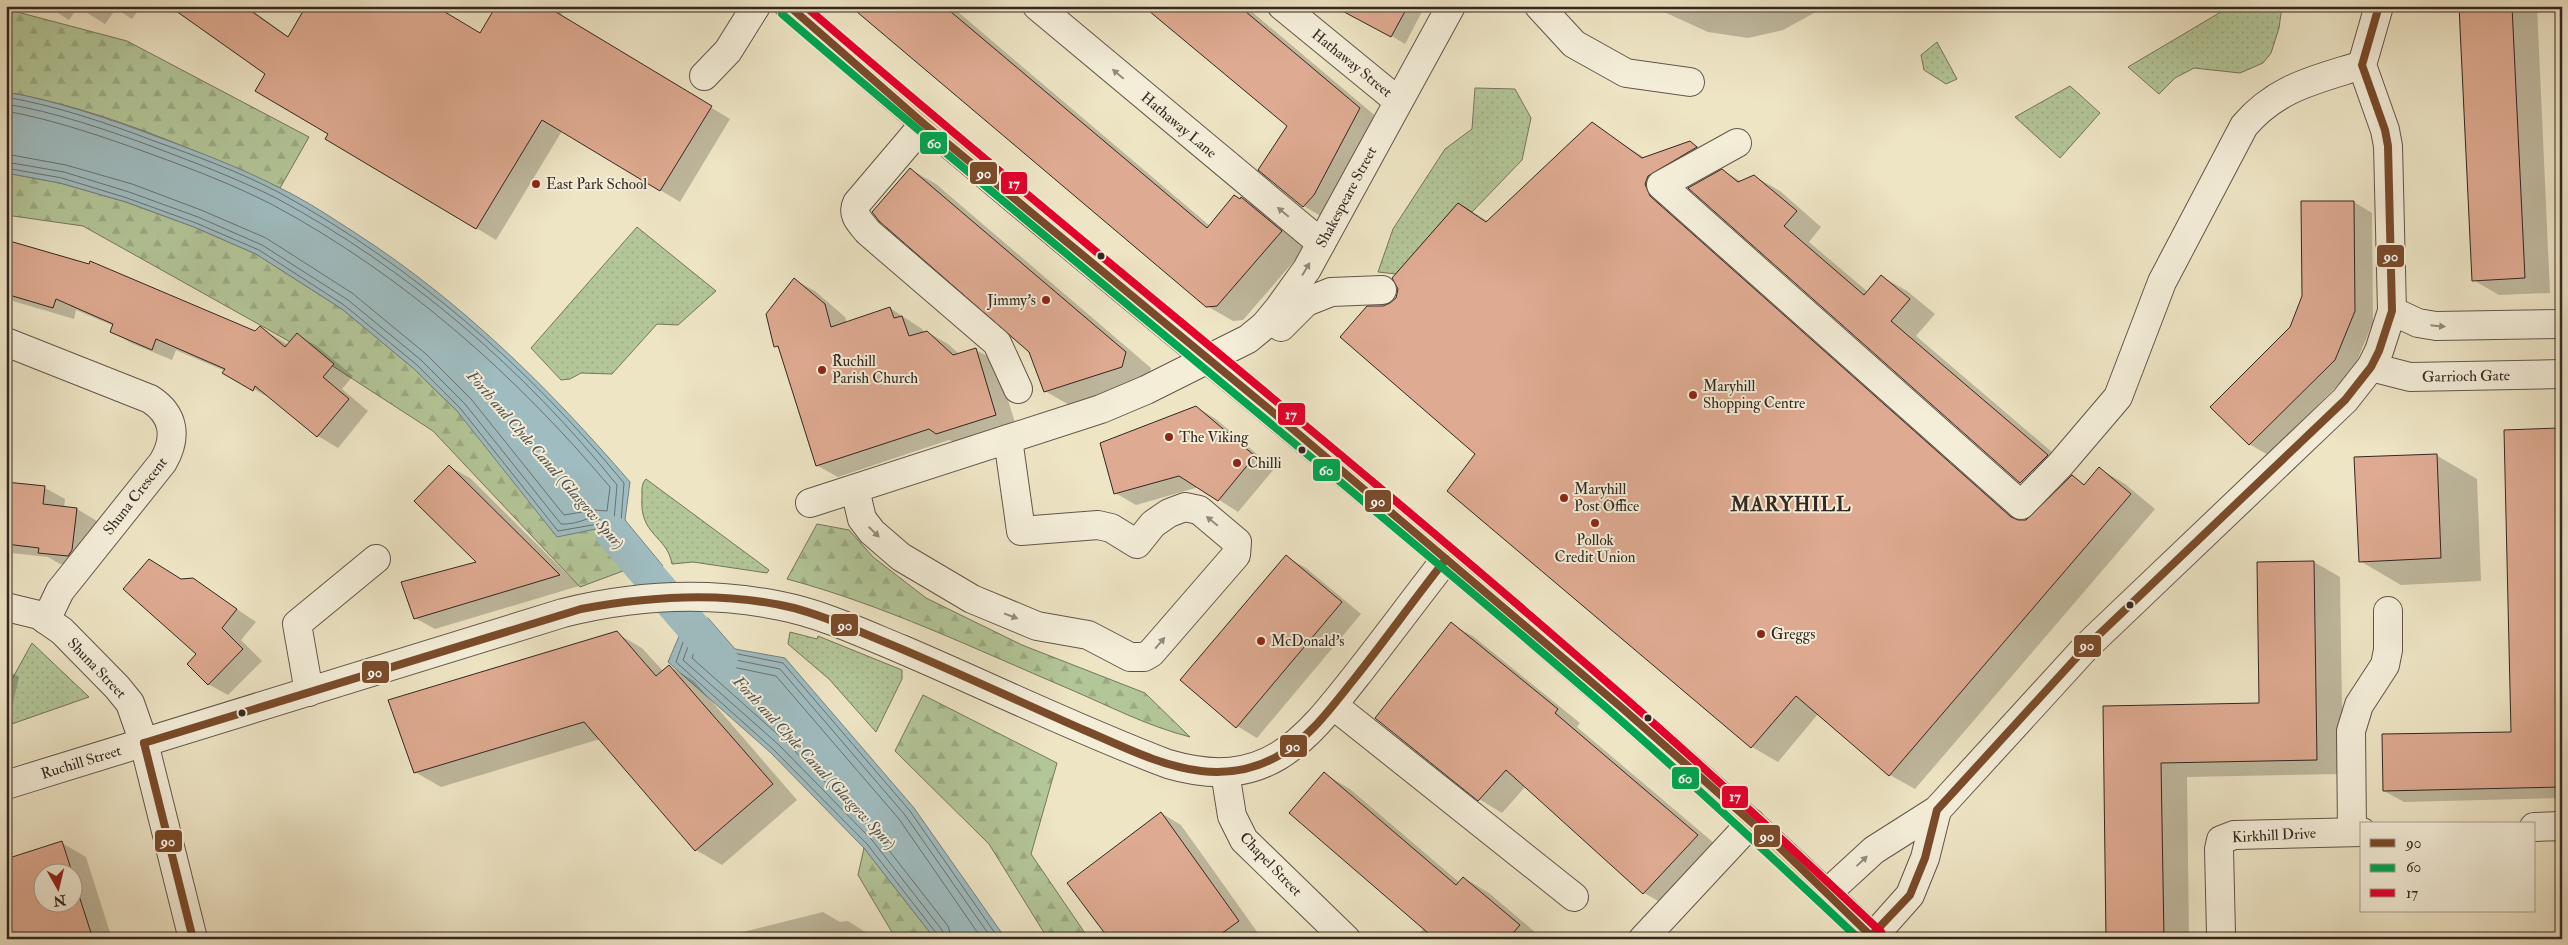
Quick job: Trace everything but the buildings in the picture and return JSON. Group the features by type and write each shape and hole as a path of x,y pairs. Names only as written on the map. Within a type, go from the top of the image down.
{"main road":[{"path":"789,6 924,124 1208,359 1622,708 1751,822 1872,938"}],"street":[{"path":"704,76 728,51 756,6"},
{"name":"Hathaway Lane","path":"1037,6 1321,243"},
{"name":"Hathaway Street","path":"1282,6 1398,101"},
{"name":"Shakespeare Street","path":"810,503 1101,410 1248,339 1265,325 1294,289 1451,6"},
{"path":"1539,6 1574,44 1626,73 1690,82"},
{"path":"1826,894 1874,850 1937,810 2087,646 2345,400 2371,366 2379,351 2392,312 2388,146 2385,130 2362,65 2379,6"},
{"path":"1737,143 1662,185 2021,505 2060,465 2118,397 2162,282 2244,126 2258,110 2291,88 2362,65"},
{"path":"924,124 857,203 855,208 856,216 868,232 996,343 1018,389"},
{"path":"1208,359 1246,357 1271,338 1306,302 1331,292 1382,290"},
{"path":"2392,312 2418,323 2436,326 2562,324"},
{"name":"Shuna Crescent","path":"6,342 55,359 150,399 165,410 172,428 172,444 163,462 60,591 46,620"},
{"name":"Garrioch Gate","path":"2371,366 2397,375 2418,377 2562,374"},
{"path":"854,489 862,519 872,532 901,557 950,588 992,609 1037,626 1088,635 1130,657 1144,657 1150,653 1236,555 1237,542 1199,510 1185,507 1170,513 1153,524 1137,544 1111,528 1098,525 1021,531 1008,439"},
{"path":"309,692 296,624 376,558"},
{"name":"Ruchill Street","path":"6,785 549,618 597,606 646,598 695,596 735,599 782,606 869,636 1168,764 1200,772 1225,772 1253,767 1285,753 1313,729 1446,559"},
{"name":"Shuna Street","path":"6,607 30,612 62,631 125,696 134,713 144,743 193,939"},
{"path":"2357,832 2350,731 2359,705 2385,665 2388,650 2388,611"},
{"path":"1333,705 1574,897"},
{"name":"Chapel Street","path":"1225,772 1232,816 1244,840 1346,939"},
{"path":"1872,938 1910,895 1926,858 1937,810"},
{"path":"1643,939 1751,822"},
{"path":"2536,827 2562,826"},
{"name":"Kirkhill Drive","path":"2221,934 2219,849 2221,840 2234,835 2357,832"}],"green space":[{"path":"2231,6 2282,6 2279,28 2271,53 2263,63 2240,73 2194,68 2175,78 2159,94 2128,67"},
{"path":"6,9 127,41 309,137 280,188 180,145 112,120 42,99 6,92"},
{"path":"1937,42 1957,79 1946,84 1924,70 1921,55"},
{"path":"2070,86 2100,113 2060,158 2015,117"},
{"path":"1475,88 1515,89 1531,118 1522,160 1472,212 1458,203 1396,274 1378,272 1393,229 1445,149 1472,129"},
{"path":"6,173 60,183 126,202 194,227 256,254 342,309 413,368 457,411 596,529 631,568 580,587 433,431 328,363 83,226 6,215"},
{"path":"637,227 716,291 678,325 657,324 612,374 581,373 570,379 561,380 531,348"},
{"path":"646,479 769,570 767,573 693,562 672,564 665,547 649,528 645,520 642,510 642,490"},
{"path":"817,524 849,530 873,557 926,598 1022,645 1145,693 1190,737 1143,721 964,643 894,615 787,579"},
{"path":"790,632 817,639 818,636 902,670 902,679 876,732 829,679 788,644"},
{"path":"32,643 89,697 6,726 6,690"},
{"path":"923,695 1057,763 1031,854 1089,939 1048,939 989,844 895,751"},
{"path":"864,848 935,939 896,939 858,875"}],"water":[{"path":"6,92 45,100 102,117 235,167 310,204 396,260 468,318 536,380 630,482 625,520 663,566 631,568 596,529 557,537 457,411 413,368 342,309 256,254 194,227 126,202 60,183 6,173"},
{"path":"708,618 735,649 785,658 914,808 1006,939 935,939 864,848 771,753 668,662 683,627"}],"waterway":[{"name":"Forth and Clyde Canal (Glasgow Spur)","path":"612,533 721,660"}],"transit line":[{"name":"90","path":"789,6 924,124 1269,409 1622,708 1774,842 1871,936 1910,895 1925,858 1937,810 2087,646 2345,400 2371,367 2379,351 2392,311 2388,146 2385,130 2362,65 2379,6"},
{"name":"17","path":"805,6 1517,604 1684,750 1881,932"},
{"name":"60","path":"782,14 986,187 1397,529 1601,703 1859,939"},
{"name":"90","path":"144,743 581,609 661,598 714,597 741,599 794,608 844,625 1141,755 1171,765 1211,772 1241,770 1278,756 1290,749 1311,731 1355,678 1446,559"},
{"name":"90","path":"144,743 193,939"}],"place":[{"name":"East Park School","path":"536,184"},
{"name":"Jimmy's","path":"1046,300"},
{"name":"Ruchill Parish Church","path":"822,370"},
{"name":"Maryhill Shopping Centre","path":"1693,395"},
{"name":"The Viking","path":"1169,437"},
{"name":"Chilli","path":"1237,463"},
{"name":"Maryhill Post Office","path":"1564,498"},
{"name":"Pollok Credit Union","path":"1595,523"},
{"name":"Greggs","path":"1761,634"},
{"name":"McDonald's","path":"1261,641"}],"district":[{"name":"MARYHILL","path":"1791,504"}]}
